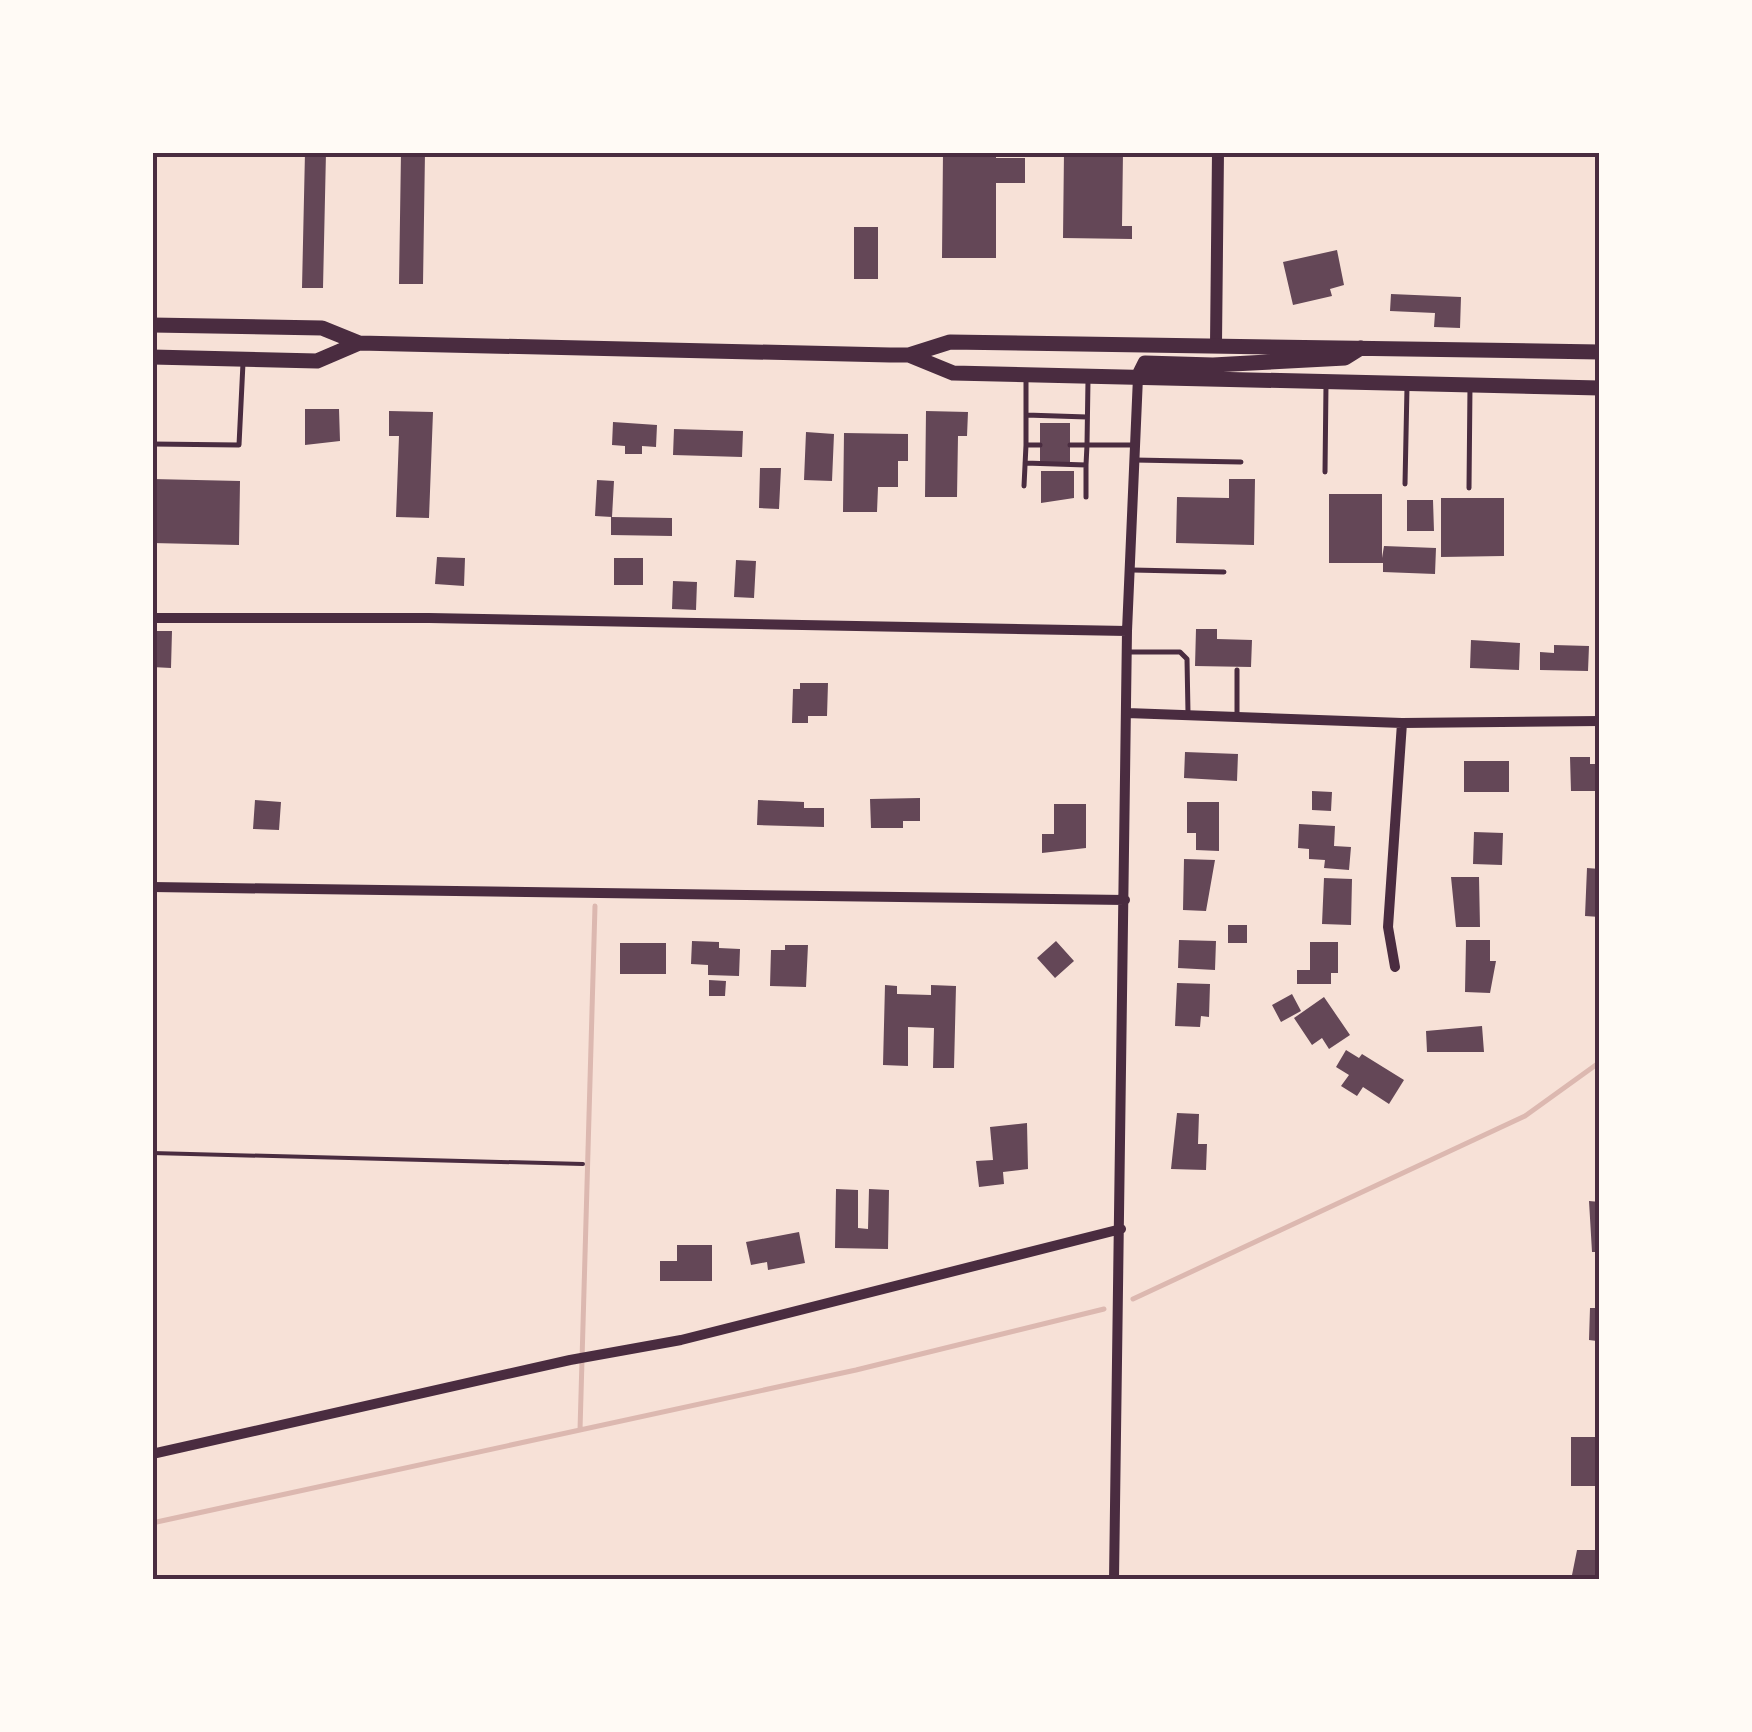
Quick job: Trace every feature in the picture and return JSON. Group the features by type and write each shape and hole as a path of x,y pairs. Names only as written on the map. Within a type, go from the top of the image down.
{"main road":[{"path":"152,326 322,328 359,343 909,355 950,342 1600,352"},
{"path":"152,357 317,362 359,343"},
{"path":"1138,377 1145,363 1213,365 1344,358 1364,346"},
{"path":"909,355 953,374 1600,388"}],"street":[{"path":"1216,344 1218,152"},
{"path":"1114,1580 1127,631 1138,377"},
{"path":"152,618 429,618 1127,631"},
{"path":"1127,713 1402,723 1600,721"},
{"path":"1395,968 1388,927 1402,723"},
{"path":"152,887 1125,900"},
{"path":"152,1454 570,1360 682,1340 1120,1228"}],"lane":[{"path":"152,444 239,445 243,360"},
{"path":"1024,486 1026,375"},
{"path":"1086,498 1088,376"},
{"path":"1325,472 1326,382"},
{"path":"1405,484 1408,384"},
{"path":"1469,488 1470,385"},
{"path":"1026,415 1088,417"},
{"path":"1026,445 1040,445"},
{"path":"1070,445 1134,445"},
{"path":"1133,460 1241,462"},
{"path":"1025,463 1086,465"},
{"path":"1130,570 1224,572"},
{"path":"1127,652 1180,652 1187,658 1188,716"},
{"path":"1237,717 1238,670"}],"path":[{"path":"152,1153 583,1164"}],"building":[{"path":"305,152 326,152 323,288 302,288"},
{"path":"401,152 425,152 423,284 399,284"},
{"path":"943,152 996,152 996,158 1025,158 1025,183 996,183 996,258 942,258"},
{"path":"1064,152 1123,152 1122,226 1132,226 1132,239 1063,238"},
{"path":"854,227 878,227 878,279 854,279"},
{"path":"1337,250 1344,285 1330,289 1332,296 1293,305 1283,262"},
{"path":"1391,294 1461,297 1460,328 1434,327 1435,313 1390,311"},
{"path":"305,409 339,409 340,441 305,445"},
{"path":"389,411 433,412 429,518 396,517 399,436 389,436"},
{"path":"926,411 968,412 967,436 958,436 957,497 925,497"},
{"path":"613,422 657,425 656,447 642,446 642,454 625,454 625,446 612,445"},
{"path":"1040,423 1070,423 1070,462 1040,462"},
{"path":"674,429 743,431 742,457 673,455"},
{"path":"806,432 834,434 832,481 804,480"},
{"path":"844,433 908,434 908,461 898,461 898,487 878,487 877,512 843,512"},
{"path":"760,468 781,468 779,509 759,508"},
{"path":"1041,471 1074,471 1074,498 1041,503"},
{"path":"152,479 240,481 239,545 152,543"},
{"path":"1229,479 1255,479 1254,545 1176,543 1177,497 1229,498"},
{"path":"597,480 614,481 612,517 595,516"},
{"path":"1329,494 1382,494 1382,558 1384,546 1436,548 1435,574 1383,572 1383,563 1329,563"},
{"path":"1441,498 1504,498 1504,556 1441,557"},
{"path":"1407,500 1433,500 1434,531 1407,531"},
{"path":"611,517 672,518 672,536 611,535"},
{"path":"437,557 465,558 464,586 435,584"},
{"path":"614,558 643,558 643,585 614,585"},
{"path":"736,560 756,561 754,598 734,597"},
{"path":"673,581 697,582 696,610 672,609"},
{"path":"1196,629 1217,629 1217,639 1252,640 1251,667 1195,666"},
{"path":"152,631 172,631 171,668 152,667"},
{"path":"1471,640 1520,643 1519,670 1470,668"},
{"path":"1554,645 1589,646 1588,671 1540,670 1540,652 1554,653"},
{"path":"800,683 828,683 827,716 808,716 808,723 792,723 793,689 800,689"},
{"path":"1185,752 1238,754 1237,781 1184,778"},
{"path":"1570,757 1590,757 1590,764 1600,764 1600,791 1571,791"},
{"path":"1464,761 1509,761 1509,792 1464,792"},
{"path":"1312,791 1332,792 1331,811 1312,810"},
{"path":"920,798 920,821 903,821 903,828 871,828 870,799"},
{"path":"255,800 281,802 279,830 253,829"},
{"path":"758,800 804,802 804,808 824,808 824,827 757,825"},
{"path":"1187,802 1219,802 1219,851 1196,850 1196,833 1187,833"},
{"path":"1054,804 1086,804 1086,848 1042,853 1042,834 1054,834"},
{"path":"1299,824 1335,826 1334,846 1351,847 1349,870 1324,868 1325,860 1309,859 1309,849 1298,848"},
{"path":"1474,832 1503,833 1502,865 1473,864"},
{"path":"1184,859 1215,860 1206,911 1183,910"},
{"path":"1587,868 1600,869 1600,917 1585,916"},
{"path":"1451,877 1479,877 1480,927 1456,927"},
{"path":"1324,878 1352,879 1351,925 1322,924"},
{"path":"1228,925 1247,925 1247,943 1228,943"},
{"path":"1179,940 1216,941 1215,970 1178,968"},
{"path":"1466,940 1490,940 1490,961 1496,961 1490,993 1465,992"},
{"path":"692,941 719,942 719,948 740,949 739,976 708,975 708,965 691,964"},
{"path":"1056,941 1074,961 1055,978 1037,958"},
{"path":"1310,942 1338,942 1338,973 1331,973 1331,984 1297,984 1297,970 1310,970"},
{"path":"620,943 666,943 666,974 620,974"},
{"path":"785,945 808,945 806,987 770,986 771,950 785,950"},
{"path":"709,980 726,981 725,996 709,996"},
{"path":"1177,983 1210,984 1209,1017 1201,1016 1200,1027 1175,1026"},
{"path":"885,985 897,986 897,994 931,995 931,985 956,986 954,1068 933,1068 934,1028 908,1027 908,1066 883,1065"},
{"path":"1292,994 1301,1011 1281,1022 1272,1005"},
{"path":"1324,997 1350,1035 1329,1049 1322,1038 1312,1045 1294,1018"},
{"path":"1482,1026 1484,1052 1427,1052 1426,1031"},
{"path":"1346,1050 1359,1058 1362,1054 1404,1080 1389,1104 1363,1087 1357,1096 1341,1086 1349,1075 1336,1067"},
{"path":"1177,1113 1199,1114 1198,1144 1207,1144 1206,1170 1171,1169"},
{"path":"1027,1123 1028,1169 1003,1172 1004,1184 979,1187 976,1161 993,1160 990,1127"},
{"path":"836,1189 858,1190 858,1228 868,1229 869,1189 889,1190 888,1249 835,1248"},
{"path":"1589,1201 1600,1202 1600,1252 1592,1252"},
{"path":"799,1232 805,1263 768,1270 767,1262 751,1265 746,1242"},
{"path":"677,1245 712,1245 712,1281 660,1281 660,1261 677,1261"},
{"path":"1590,1308 1600,1308 1600,1358 1596,1358 1597,1341 1589,1340"},
{"path":"1571,1437 1598,1437 1598,1486 1571,1486"},
{"path":"1577,1550 1600,1550 1600,1580 1571,1580"}],"waterway":[{"path":"580,1430 595,906"},
{"path":"1133,1299 1525,1116 1600,1062"},
{"path":"152,1523 856,1370 1104,1309"}]}
